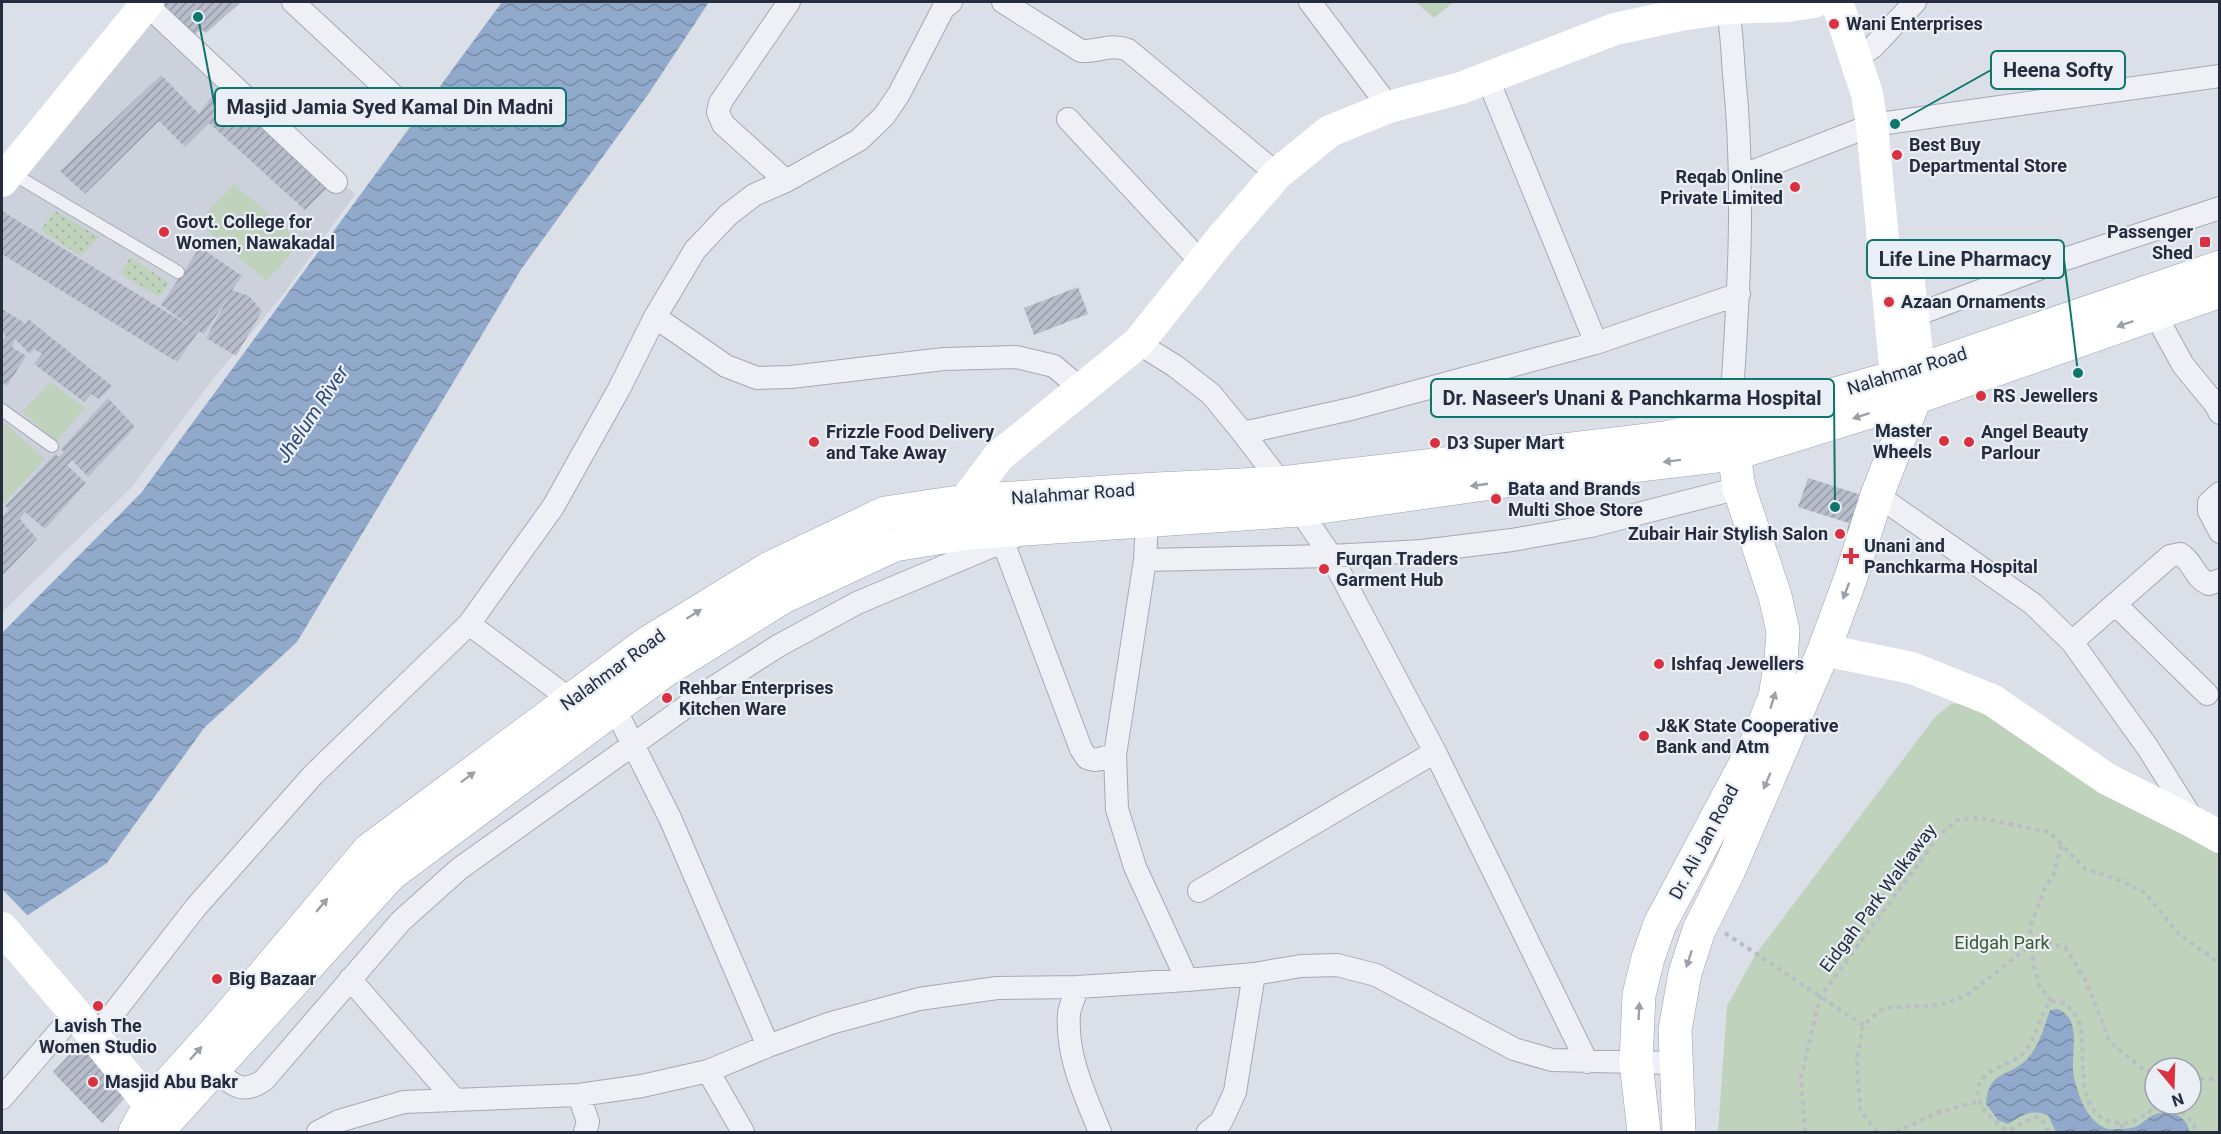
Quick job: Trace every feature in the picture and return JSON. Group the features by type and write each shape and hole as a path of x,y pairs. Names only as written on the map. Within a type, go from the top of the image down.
{"main road":[{"name":"Nalahmar Road","path":"156,1125 213,1068 391,874 664,671 783,597 894,544 968,533 1299,510 1520,479 1731,439 1910,381 2220,267"},
{"name":"Nalahmar Road","path":"1910,381 2155,314 2220,291"},
{"name":"Dr. Ali Jan Road","path":"1679,1132 1675,1030 1685,973 1699,930 1729,870 1824,650 1851,577 1910,381"},
{"name":"Nalahmar Road","path":"156,1125 229,1016 369,850 646,644 768,569 885,513 965,501 1281,483 1665,438 1731,439"},
{"name":"Dr. Ali Jan Road","path":"1644,1132 1636,1062 1639,995 1648,958 1660,924 1756,744 1775,697 1783,631 1775,596 1739,488 1731,439"}],"street":[{"path":"293,2 395,97"},
{"path":"786,181 723,124 718,112 720,103 789,2"},
{"path":"96,1037 196,906 313,775 469,624 553,507 619,389 655,317 695,250 728,215 754,195 786,181 859,140 884,116 899,94 919,51 943,9 951,2"},
{"path":"1003,2 1081,51 1092,52 1117,46 1128,50 1277,174"},
{"path":"1310,2 1389,107"},
{"path":"968,533 965,501 999,456 1138,343 1277,174 1330,131 1389,107 1461,88 1615,29 1727,5 1787,6 1814,2"},
{"path":"1837,2 1864,52"},
{"path":"1854,2 1880,123 1912,316 1910,381"},
{"path":"1864,52 1915,2"},
{"path":"6,176 147,3 336,182"},
{"path":"1727,5 1738,105 1741,176 1739,294 1731,439"},
{"path":"1741,176 1880,123 2220,76"},
{"path":"1487,77 1596,343"},
{"path":"1068,119 1202,263"},
{"path":"1880,123 1910,381"},
{"path":"1912,316 2065,259 2220,208"},
{"path":"1243,433 1352,409 1596,343 1739,294"},
{"path":"2155,314 2183,365 2220,413"},
{"path":"655,317 726,366 757,378 791,378 944,359 1016,357 1054,366 1081,389"},
{"path":"1138,343 1175,366 1211,394 1281,483 1331,556 1435,752 1587,1062"},
{"path":"1145,560 1331,556 1422,551 1512,540 1591,526 1739,488"},
{"path":"2220,493 2210,503 2209,511 2220,532"},
{"path":"1877,495 2033,604 2072,642 2207,830"},
{"path":"1147,521 1145,560 1115,755 1118,809 1135,867 1187,980"},
{"path":"213,1068 234,1086 245,1088 255,1086 264,1080 401,921 459,869 708,692 778,646 857,603 1035,528"},
{"path":"1003,542 1081,749 1087,758 1095,760 1115,755"},
{"path":"2072,642 2170,556 2180,554 2187,557 2201,581 2209,584 2220,580"},
{"path":"2115,604 2206,694"},
{"path":"469,624 571,700"},
{"path":"1824,650 1912,668 1992,700 2107,779 2207,830"},
{"path":"600,678 670,818 768,1046"},
{"path":"1199,891 1435,752"},
{"path":"11,939 96,1037 156,1125"},
{"path":"318,1132 339,1121 404,1102 579,1095 642,1086 708,1071 831,1023 919,999 997,988 1077,987 1187,980 1254,974 1301,966 1337,965 1376,975 1514,1049 1552,1060 1675,1063"},
{"path":"1208,1132 1221,1122 1235,1092 1254,974"},
{"path":"350,979 455,1100"},
{"path":"1077,987 1069,1012 1070,1045 1081,1085 1100,1132"},
{"path":"2,1098 75,1013"},
{"path":"708,1071 743,1132"},
{"path":"579,1095 588,1122 585,1132"}],"lane":[{"path":"6,176 178,272"},
{"path":"2,410 52,446"}],"path":[{"name":"Eidgah Park Walkaway","path":"1805,1132 1801,1077 1820,997 1939,836 1958,820 1980,818 2049,832 2085,869 2116,879 2144,892 2179,934 2220,964"},
{"path":"2061,844 2054,873 2045,888 2030,927 2033,963 2039,985 2051,1001 2065,1003 2076,1016 2081,1029 2081,1059 2086,1095 2095,1114 2122,1128 2160,1106 2179,1108 2194,1124 2196,1132"},
{"name":"Eidgah Park Walkaway","path":"1725,933 1863,1025"},
{"path":"1877,1132 1860,1110 1857,1062 1863,1025 1884,1008 1939,1005 1966,996 2032,944 2040,941 2065,947 2086,981 2110,1042 2143,1069"},
{"path":"2048,1132 2046,1125 2039,1118 2027,1119 2015,1128 2007,1130 1991,1119 1978,1101 1978,1087 1988,1073 2022,1054 2044,1009 2051,1001"},
{"path":"2203,1079 2220,1079"},
{"path":"1896,1132 1939,1112 1978,1101"}],"shaded area":[{"name":"Govt. College for Women, Nawakadal","path":"147,11 355,194 282,296 210,383 131,488 3,611 2,188"}],"green space":[{"path":"1416,2 1454,2 1434,18"},
{"path":"234,184 301,242 267,281 198,222"},
{"path":"56,211 99,237 81,256 40,230"},
{"path":"130,257 169,283 159,297 121,274"},
{"path":"51,382 85,408 56,442 22,412"},
{"path":"5,423 45,459 2,505 2,427"},
{"name":"Eidgah Park","path":"1965,703 2219,845 2219,1132 1718,1132 1727,1006 1756,954 1935,717 1951,704"}],"water":[{"name":"Jhelum River","path":"502,2 709,2 649,93 522,268 297,642 204,728 107,863 2,932 2,633 141,493"},
{"path":"2058,1009 2071,1021 2074,1039 2074,1077 2087,1112 2097,1123 2108,1129 2126,1129 2137,1126 2151,1116 2179,1116 2186,1123 2189,1132 2056,1132 2048,1115 2036,1113 2027,1114 2008,1124 1998,1120 1986,1104 1991,1085 2001,1075 2021,1065 2032,1053 2039,1041 2050,1010"}],"pier":[{"path":"2,889 29,917 2,935"}],"building":[{"path":"161,2 241,2 206,33 201,29 191,38"},
{"path":"161,75 199,114 222,82 330,185 305,210 209,123 185,147 159,121 85,194 60,171"},
{"path":"2,211 191,327 161,305 200,247 242,276 232,290 249,296 262,311 236,356 206,338 229,296 204,334 199,331 177,362 2,254"},
{"path":"1078,287 1088,314 1034,335 1024,308"},
{"path":"2,309 26,324 28,319 112,386 99,399 91,394 84,402 34,364 42,354 34,349 30,354 15,339 12,347 26,356 7,386 2,382 2,342 6,336 2,332"},
{"path":"108,398 135,427 88,477 72,460 67,465 86,483 45,529 25,512 20,519 37,539 2,576 2,517 9,509 5,506 55,454 59,457 64,452 61,449"},
{"path":"1808,478 1874,499 1862,536 1847,531 1849,523 1798,507"},
{"name":"Masjid Abu Bakr","path":"85,1038 131,1091 102,1123 53,1072"}],"place":[{"name":"Masjid Jamia Syed Kamal Din Madni","path":"198,17"},
{"name":"Wani Enterprises","path":"1834,24"},
{"name":"Heena Softy","path":"1895,124"},
{"name":"Best Buy Departmental Store","path":"1897,155"},
{"name":"Reqab Online Private Limited","path":"1795,187"},
{"name":"Govt. College for Women, Nawakadal","path":"164,232"},
{"name":"Passenger Shed","path":"2205,242"},
{"name":"Azaan Ornaments","path":"1889,302"},
{"name":"Life Line Pharmacy","path":"2078,373"},
{"name":"RS Jewellers","path":"1981,396"},
{"name":"Master Wheels","path":"1944,441"},
{"name":"Frizzle Food Delivery and Take Away","path":"814,442"},
{"name":"Angel Beauty Parlour","path":"1969,442"},
{"name":"D3 Super Mart","path":"1435,443"},
{"name":"Bata and Brands Multi Shoe Store","path":"1496,499"},
{"name":"Dr. Naseer's Unani & Panchkarma Hospital","path":"1835,507"},
{"name":"Zubair Hair Stylish Salon","path":"1840,534"},
{"name":"Unani and Panchkarma Hospital","path":"1851,556"},
{"name":"Furqan Traders Garment Hub","path":"1324,569"},
{"name":"Ishfaq Jewellers","path":"1659,664"},
{"name":"Rehbar Enterprises Kitchen Ware","path":"667,698"},
{"name":"J&K State Cooperative Bank and Atm","path":"1644,736"},
{"name":"Big Bazaar","path":"217,979"},
{"name":"Lavish The Women Studio","path":"98,1006"},
{"name":"Masjid Abu Bakr","path":"93,1082"}]}
